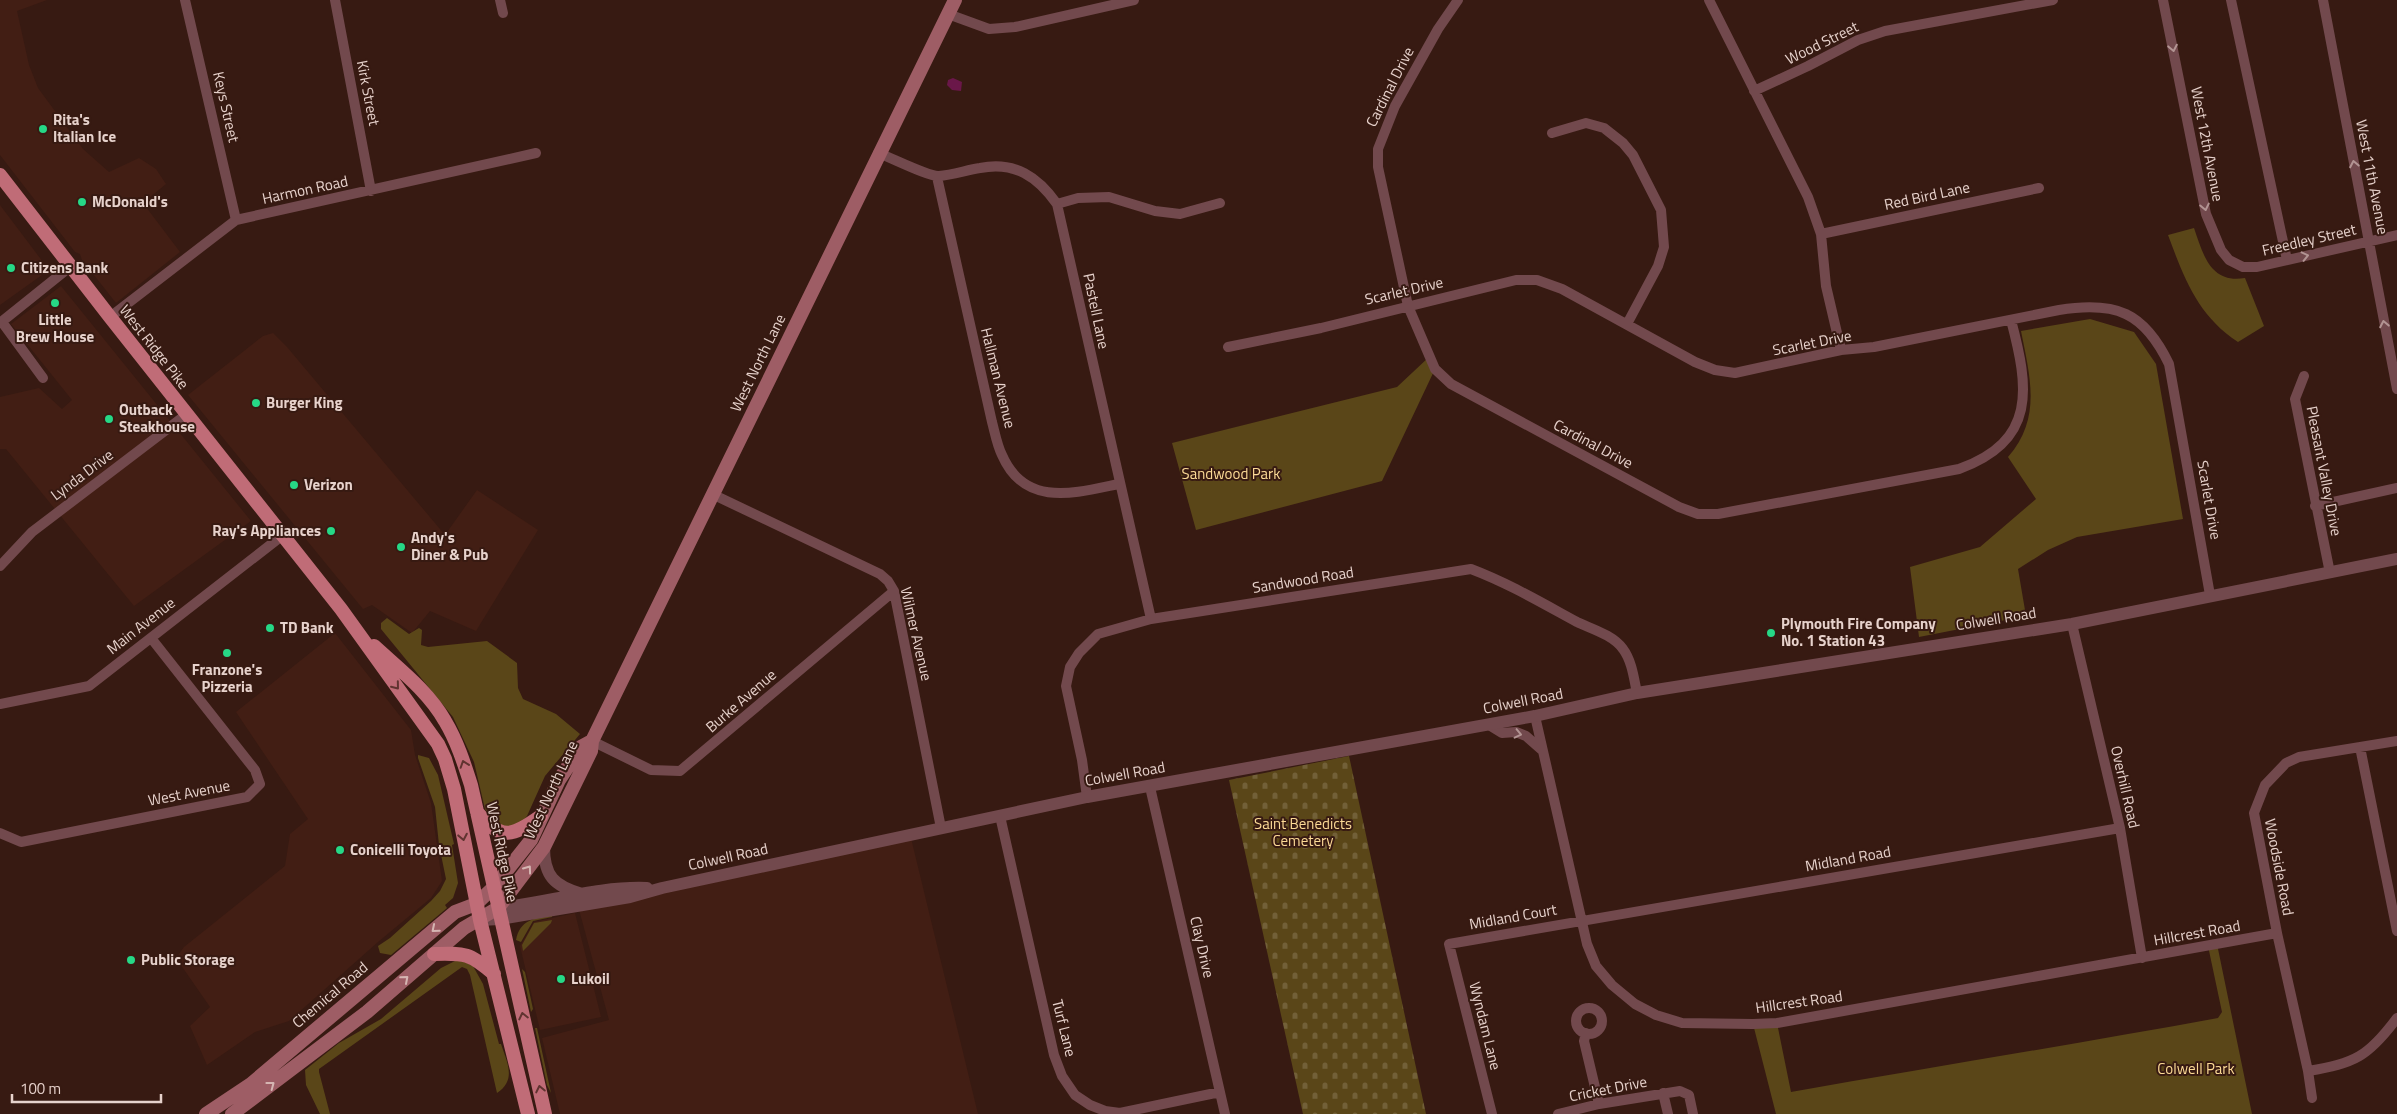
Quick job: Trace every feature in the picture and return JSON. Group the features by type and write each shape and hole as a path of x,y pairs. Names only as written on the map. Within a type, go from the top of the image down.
{"main road":[{"name":"West North Lane","path":"480,920 499,913 544,847 591,751 592,741 878,153 955,0"},
{"name":"West Ridge Pike","path":"0,175 358,632 425,724 445,759 454,789 476,904 528,1114"},
{"name":"West Ridge Pike","path":"358,632 418,685 444,720 458,748 471,785 545,1114"},
{"name":"West North Lane","path":"476,904 493,888 531,840 558,780 581,747 592,741"},
{"path":"477,811 494,829 508,834 517,832 541,816"},
{"path":"476,904 499,913"},
{"name":"Chemical Road","path":"206,1114 251,1084 455,912 476,904"},
{"path":"232,1114 367,1012 464,928 480,920"},
{"path":"434,954 465,954 473,956 494,974"}],"street":[{"name":"Keys Street","path":"185,0 236,220"},
{"name":"Kirk Street","path":"335,0 371,191"},
{"path":"500,0 503,13"},
{"path":"948,14 989,30 1015,27 1081,5 1134,0"},
{"name":"Cardinal Drive","path":"1458,0 1438,29 1395,106 1378,148 1378,167 1408,306 1432,363 1450,384 1679,507 1698,514 1718,514 1959,469 1982,461 1998,449 2012,433 2021,410 2024,390 2022,363 2011,320"},
{"path":"1709,0 1808,197 1821,234 1826,286 1841,350"},
{"name":"Wood Street","path":"1754,91 1858,40 1885,31 2053,0"},
{"name":"West 12th Avenue","path":"2163,0 2206,214 2221,250 2229,260 2243,267 2257,267"},
{"path":"2231,0 2286,260"},
{"name":"West 11th Avenue","path":"2323,0 2397,389"},
{"path":"1552,133 1586,123 1604,128 1623,142 1633,155 1661,210 1664,247 1658,266 1627,324"},
{"name":"Harmon Road","path":"110,317 236,220 536,153"},
{"path":"878,153 937,177"},
{"name":"Pastell Lane","path":"937,177 984,167 1012,167 1029,174 1047,189 1057,204 1151,619"},
{"name":"Hallman Avenue","path":"937,177 992,422 1001,455 1012,474 1030,487 1047,493 1069,494 1119,484"},
{"name":"Red Bird Lane","path":"1821,234 2039,188"},
{"path":"1057,204 1078,198 1109,196 1155,211 1180,214 1220,203"},
{"name":"Freedley Street","path":"2257,267 2397,235"},
{"path":"43,378 1,323 71,266"},
{"name":"Scarlet Drive","path":"1228,347 1408,306 1507,281 1537,280 1562,289 1695,362 1715,370 1735,373 1841,350 1874,347 2082,307 2118,311 2133,317 2147,329 2160,346 2169,364 2210,595"},
{"name":"Pleasant Valley Drive","path":"2304,376 2295,399 2330,573"},
{"name":"Lynda Drive","path":"0,566 32,532 187,414"},
{"path":"2315,506 2397,488"},
{"name":"Wilmer Avenue","path":"712,494 880,574 894,590 941,828"},
{"name":"Main Avenue","path":"0,704 89,686 283,535"},
{"name":"Colwell Road","path":"499,913 630,897 657,888 1087,797 1489,725 1637,693 2072,624 2397,559"},
{"name":"Sandwood Road","path":"1087,797 1082,760 1066,686 1070,667 1078,653 1098,634 1151,619 1471,569 1505,582 1579,623 1599,631 1623,649 1631,668 1637,693"},
{"name":"Burke Avenue","path":"592,741 652,770 680,771 894,590"},
{"name":"Overhill Road","path":"2072,624 2120,828 2142,958"},
{"name":"West Avenue","path":"0,833 21,842 247,797 257,789 260,784 254,770 151,638"},
{"name":"Hillcrest Road","path":"1536,716 1586,944 1596,966 1612,985 1635,1004 1656,1015 1682,1023 1777,1023 2277,933"},
{"path":"1489,725 1502,733 1516,732 1526,736 1544,751"},
{"name":"Woodside Road","path":"2312,1098 2254,813 2258,798 2265,785 2286,763 2299,757 2397,741"},
{"path":"2360,747 2397,931"},
{"name":"Clay Drive","path":"1150,787 1225,1114"},
{"name":"Turf Lane","path":"1000,816 1054,1055 1062,1076 1075,1094 1090,1105 1120,1113 1220,1092"},
{"name":"Midland Road","path":"1582,920 2120,828"},
{"path":"544,847 544,863 551,877 565,888 584,894"},
{"name":"Colwell Road","path":"499,913 584,894 629,887 657,888"},
{"name":"Midland Court","path":"1450,944 1582,920"},
{"name":"Wyndam Lane","path":"1450,944 1492,1114"},
{"path":"2308,1071 2337,1066 2364,1054 2386,1034 2397,1018"},
{"path":"1586,1033 1584,1041 1599,1104"},
{"name":"Cricket Drive","path":"1558,1114 1599,1104 1680,1091 1689,1094 1693,1114"},
{"path":"1663,1093 1668,1114"}],"shaded area":[{"path":"0,0 47,0 17,11 29,65 38,88 83,149 109,172 139,158 156,169 166,184 143,203 180,252 116,303 82,260 80,254 75,252 0,155"},
{"path":"953,78 962,82 961,91 952,90 947,85 948,80"},
{"path":"0,205 49,270 0,305"},
{"path":"61,286 251,521 134,606 6,449 0,449 0,397 39,388 62,409 72,400 11,324"},
{"path":"273,333 287,347 445,535 477,490 538,530 476,631 430,611 412,633 372,605 363,609 188,395 263,336"},
{"path":"335,633 411,730 415,755 431,803 442,881 431,898 289,1021 255,1032 207,1065 190,1026 210,1007 176,958 184,947 285,866 290,834 308,819 236,712"},
{"path":"910,834 978,1114 560,1114 542,1038 609,1020 578,906"},
{"path":"575,913 601,1017 540,1030 520,946 534,922"}],"green space":[{"path":"2194,228 2205,257 2216,272 2233,279 2245,278 2264,326 2238,342 2224,332 2202,308 2187,281 2174,251 2168,235"},
{"path":"2090,319 2134,332 2156,364 2183,519 2077,537 2048,550 2018,569 2026,616 1919,637 1910,567 1980,547 2036,499 2008,457 2019,442 2026,427 2031,397 2028,365 2021,331"},
{"name":"Sandwood Park","path":"1429,357 1435,369 1382,481 1196,530 1172,443 1397,387"},
{"path":"387,618 409,634 419,628 422,630 421,645 428,647 487,641 517,663 518,688 523,699 556,714 580,734 545,776 527,816 521,823 507,827 494,822 485,809 474,762 453,717 381,629 381,623"},
{"path":"418,755 429,758 438,775 454,844 452,845 458,883 453,898 445,905 447,908 391,955 380,953 378,946 390,938 431,901 440,891 446,879 439,845 435,807"},
{"name":"Saint Benedicts Cemetery","path":"1349,756 1426,1114 1303,1114 1229,780"},
{"path":"552,915 552,917 533,921 521,942 516,940 524,924 539,917"},
{"path":"552,920 523,951 522,945 534,923"},
{"name":"Colwell Park","path":"2217,944 2252,1114 1776,1114 1753,1024 1777,1023 1791,1092 2058,1046 2218,1018 2222,1012 2208,946"},
{"path":"459,959 473,966 483,984 499,1044 501,1044 508,1064 509,1077 503,1088 497,1093 470,975 467,969 462,967 319,1069 330,1114 320,1114 306,1085 305,1070 339,1043 381,1019 441,968"},
{"path":"522,969 525,972 533,1009 531,1012"},
{"path":"535,1028 537,1028 551,1093 547,1085"}],"place":[{"name":"Rita's Italian Ice","path":"43,129"},
{"name":"McDonald's","path":"82,202"},
{"name":"Citizens Bank","path":"11,268"},
{"name":"Little Brew House","path":"55,303"},
{"name":"Burger King","path":"256,403"},
{"name":"Outback Steakhouse","path":"109,419"},
{"name":"Verizon","path":"294,485"},
{"name":"Ray's Appliances","path":"331,531"},
{"name":"Andy's Diner & Pub","path":"401,547"},
{"name":"TD Bank","path":"270,628"},
{"name":"Plymouth Fire Company No. 1 Station 43","path":"1771,633"},
{"name":"Franzone's Pizzeria","path":"227,653"},
{"name":"Conicelli Toyota","path":"340,850"},
{"name":"Public Storage","path":"131,960"},
{"name":"Lukoil","path":"561,979"}]}
